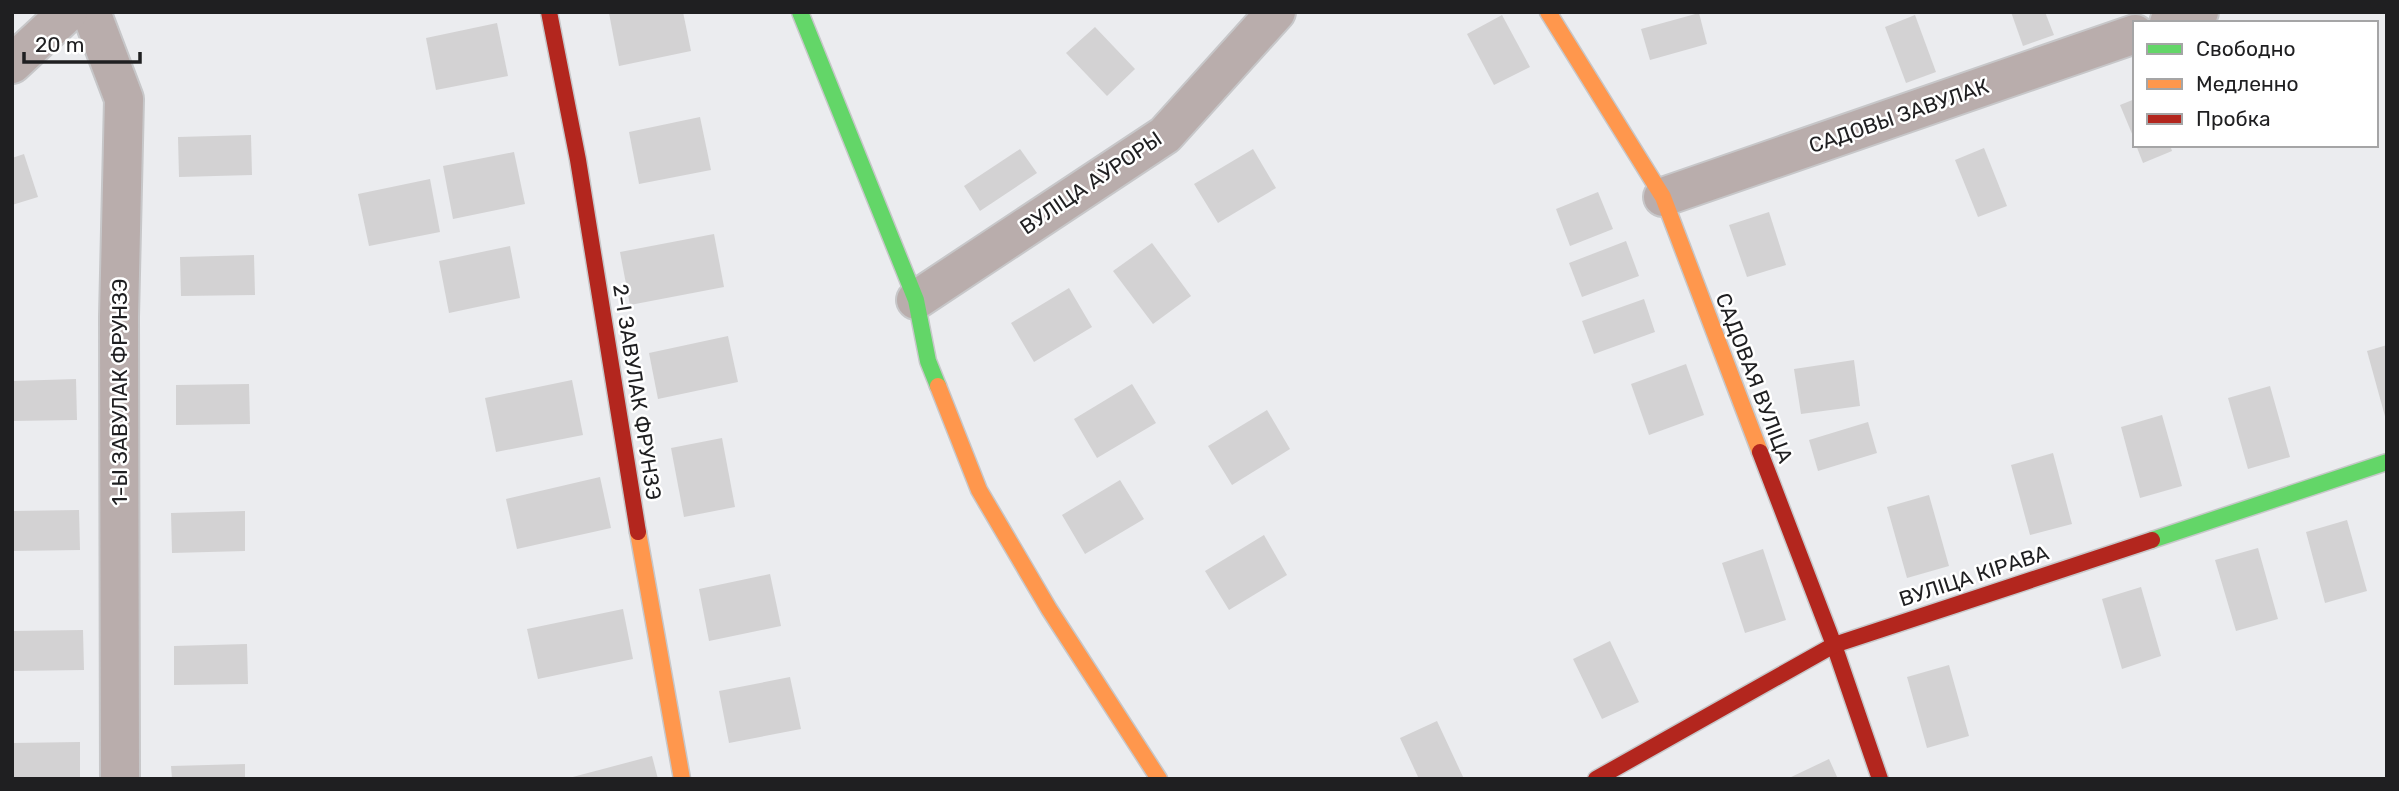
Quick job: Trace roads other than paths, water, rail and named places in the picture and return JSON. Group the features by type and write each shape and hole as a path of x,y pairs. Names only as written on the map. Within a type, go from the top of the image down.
{"street":[{"path":"12,64 68,12"},
{"name":"1-Ы ЗАВУЛАК ФРУНЗЭ","path":"91,12 124,99 119,317 120,779"},
{"name":"2-І ЗАВУЛАК ФРУНЗЭ","path":"549,12 587,216 617,409 682,779"},
{"path":"800,12 916,300 928,362 979,490 1049,609 1159,779"},
{"name":"ВУЛІЦА АЎРОРЫ","path":"916,300 1165,135 1276,12"},
{"name":"САДОВАЯ ВУЛІЦА","path":"1548,12 1663,197 1833,645 1880,779"},
{"path":"2174,21 2199,12"},
{"name":"САДОВЫ ЗАВУЛАК","path":"1663,197 2133,35"},
{"name":"ВУЛІЦА КІРАВА","path":"1596,779 1833,645 2387,462"}]}
